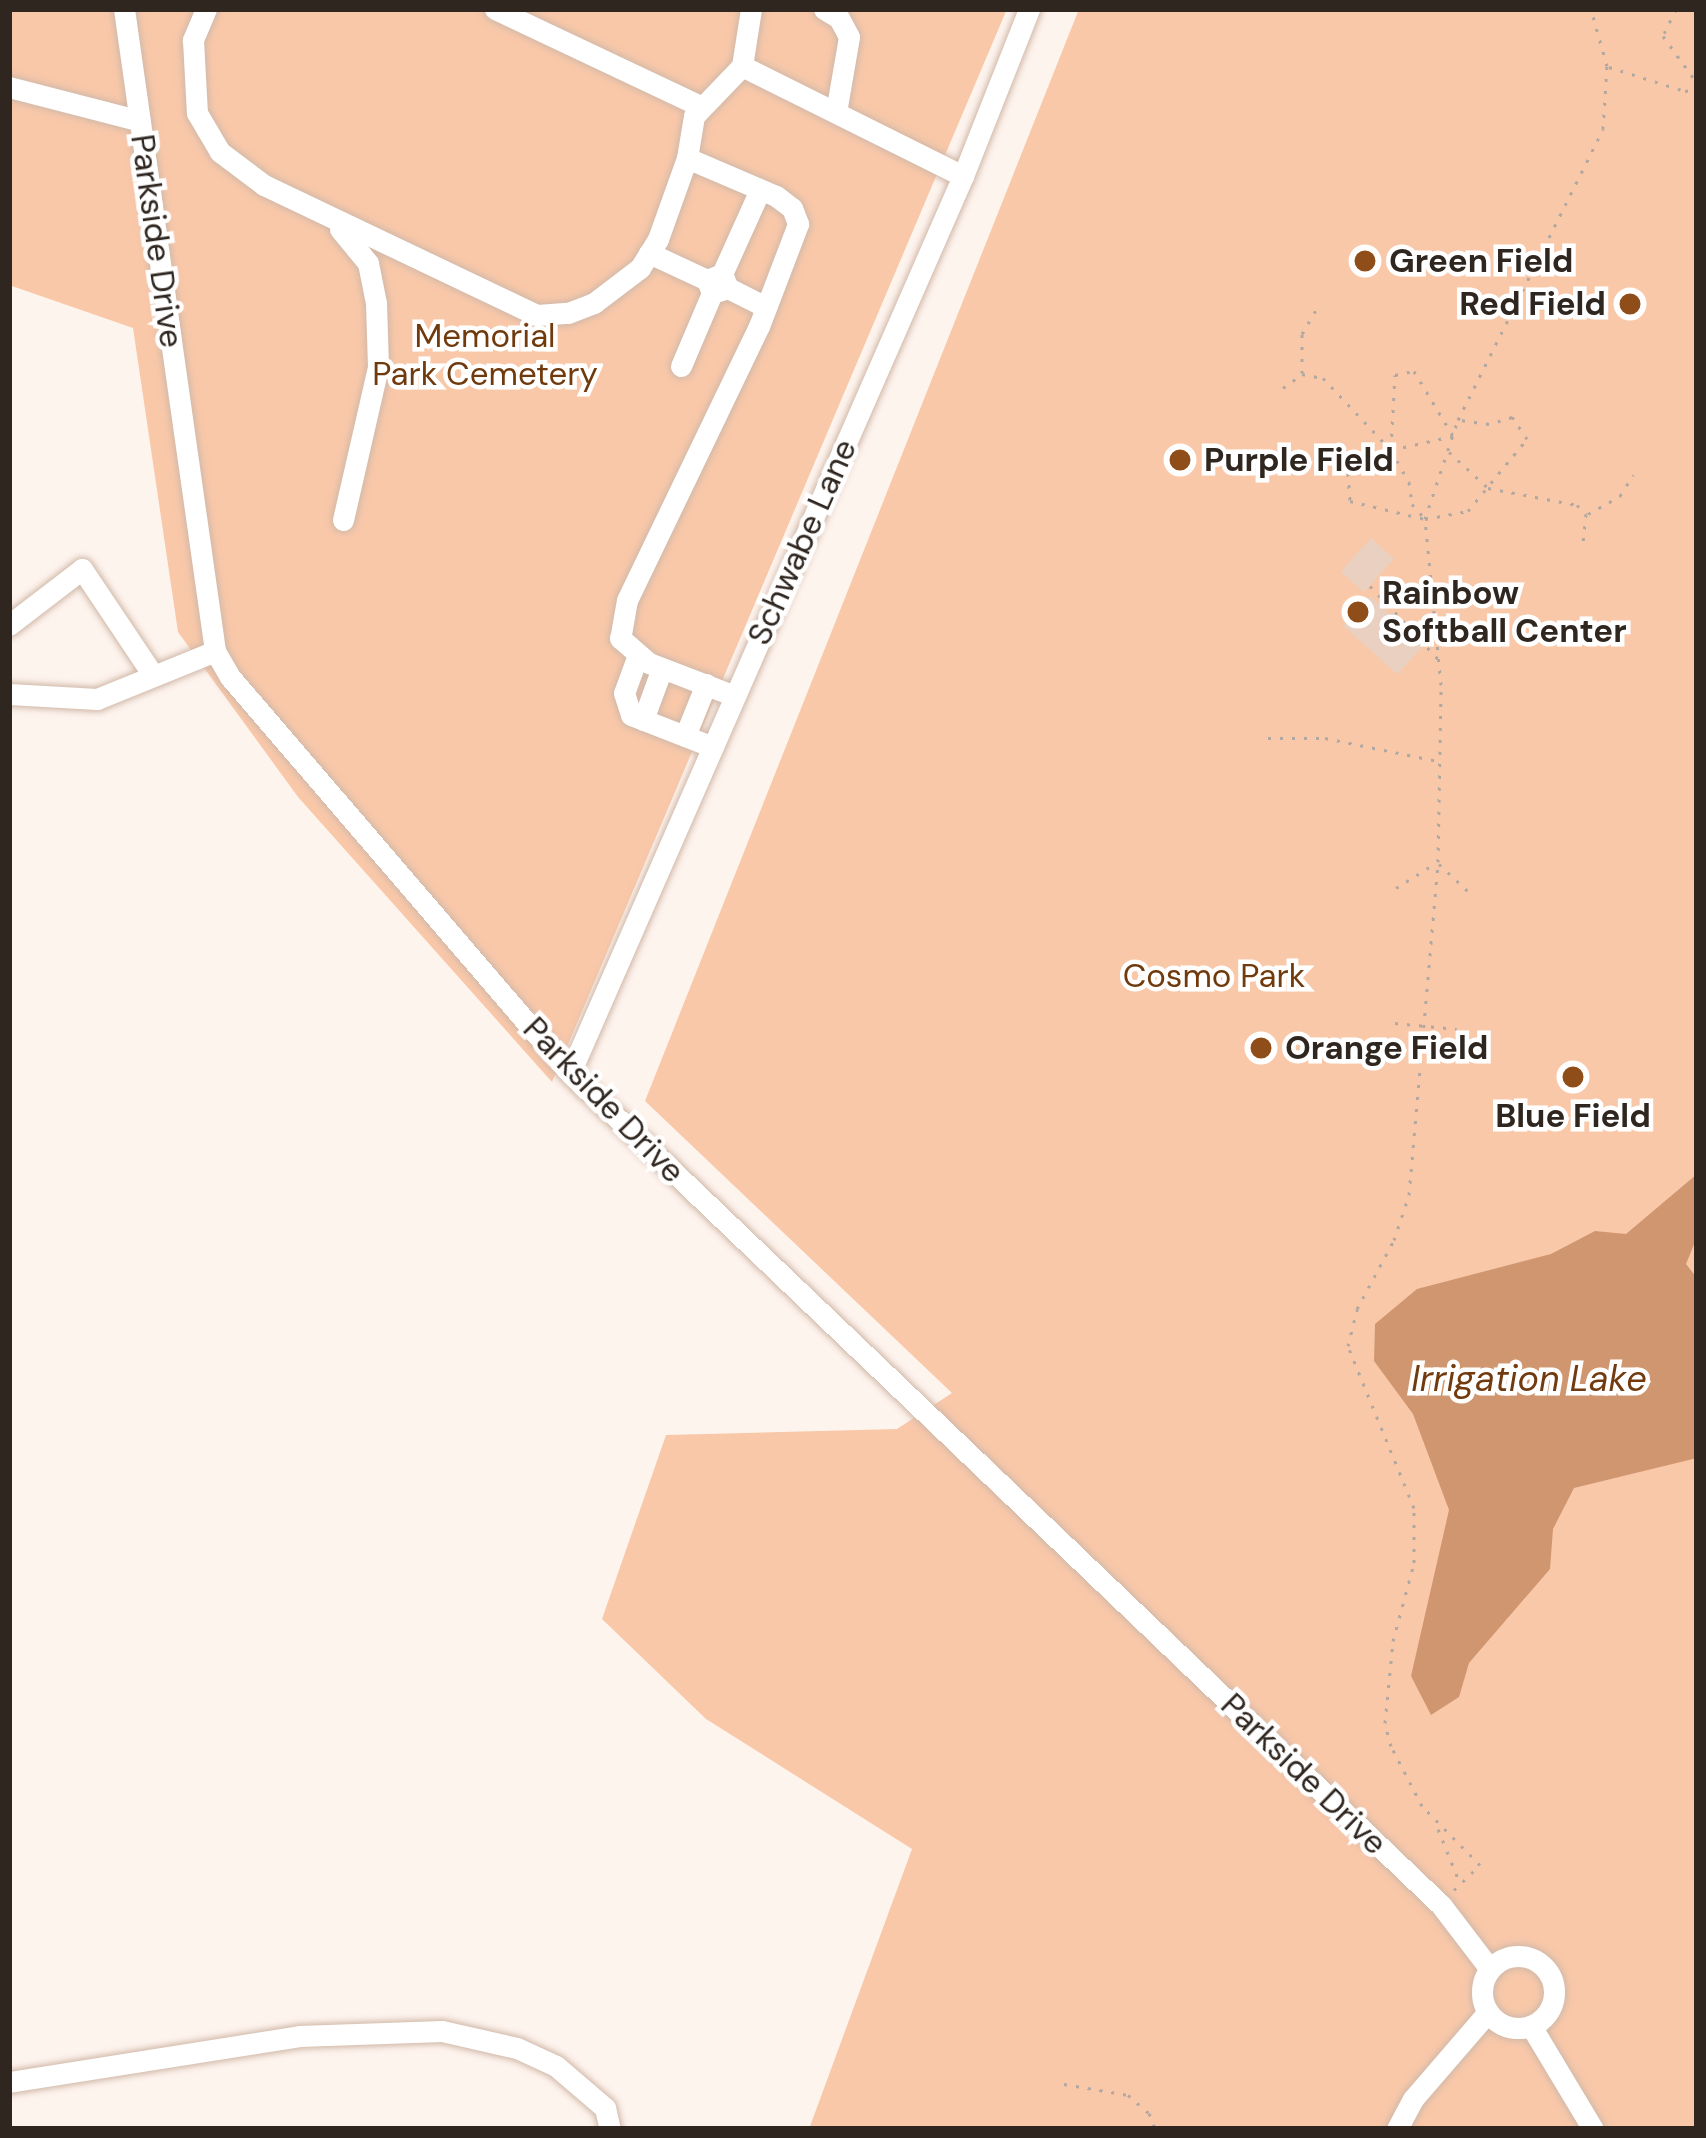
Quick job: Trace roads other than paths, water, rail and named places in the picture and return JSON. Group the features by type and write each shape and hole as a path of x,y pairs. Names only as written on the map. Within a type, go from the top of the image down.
{"street":[{"name":"Parkside Drive","path":"124,9 215,651 230,677 570,1073 1441,1905 1490,1969"},
{"path":"206,9 194,40 197,113 220,152 264,185 537,315 568,313 594,303 620,288 649,254 688,158 700,106 742,66 752,9"},
{"path":"495,9 537,18 700,106"},
{"path":"824,9 839,18 849,37 836,112"},
{"name":"Schwabe Lane","path":"570,1073 963,176 1029,9"},
{"path":"742,66 963,176"},
{"path":"9,88 140,121"},
{"path":"688,158 792,208 798,224 766,307 628,600 620,638 662,668 735,696"},
{"path":"681,366 760,190"},
{"path":"326,216 368,263 376,303 378,367 343,520"},
{"path":"649,254 766,307"},
{"path":"9,625 82,569 153,675"},
{"path":"9,694 97,699 215,651"},
{"path":"638,655 624,706 643,720 713,747"},
{"path":"643,720 662,668"},
{"path":"685,736 706,684"},
{"path":"1520,1956 1550,1975 1554,1986 1549,2010 1531,2026 1506,2026 1488,2012 1482,1990 1490,1969 1520,1956"},
{"path":"1397,2129 1424,2084 1488,2012"},
{"path":"1531,2026 1593,2129"},
{"path":"9,2082 299,2036 442,2031 517,2048 556,2066 605,2108 610,2129"}],"water":[{"name":"Irrigation Lake","path":"1697,1174 1697,1237 1686,1264 1697,1278 1697,1458 1574,1488 1553,1529 1550,1569 1469,1663 1459,1697 1431,1715 1411,1676 1449,1510 1413,1414 1374,1361 1375,1324 1417,1289 1551,1254 1595,1231 1626,1234"}],"place":[{"name":"Green Field","path":"1365,261"},
{"name":"Red Field","path":"1630,304"},
{"name":"Purple Field","path":"1180,460"},
{"name":"Rainbow Softball Center","path":"1358,612"},
{"name":"Orange Field","path":"1261,1048"},
{"name":"Blue Field","path":"1573,1077"}],"park label":[{"name":"Memorial Park Cemetery","path":"485,355"},
{"name":"Cosmo Park","path":"1214,976"}]}
